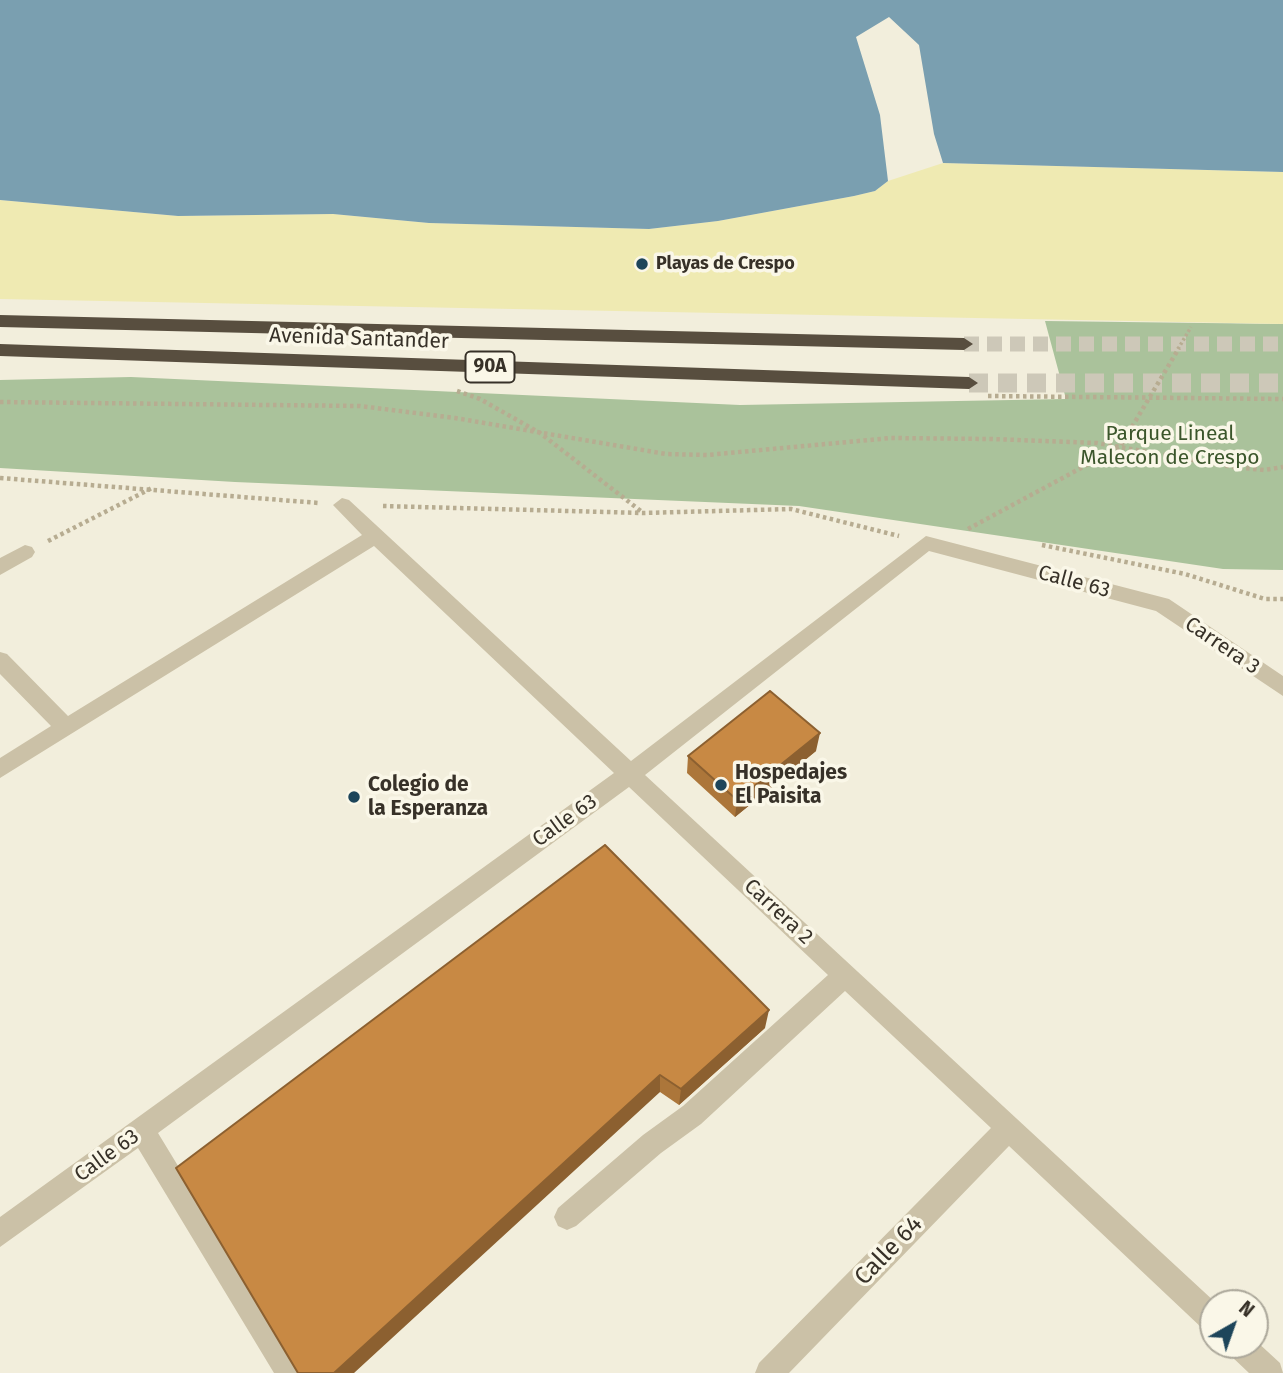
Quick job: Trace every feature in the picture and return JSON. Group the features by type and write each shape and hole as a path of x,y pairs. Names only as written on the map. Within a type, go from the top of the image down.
{"highway":[{"name":"Avenida Santander","path":"0,321 964,344"},
{"name":"Avenida Santander","path":"0,350 969,383"}],"street":[{"name":"Carrera 2","path":"342,505 1199,1307"},
{"path":"0,769 375,536"},
{"name":"Calle 63","path":"0,1233 630,774 926,543 1162,605"},
{"path":"0,567 25,552"},
{"name":"Carrera 3","path":"1162,605 1283,687"},
{"path":"0,660 66,728"},
{"path":"567,1217 652,1144 692,1115 845,975"},
{"name":"Calle 64","path":"769,1373 1009,1128"},
{"path":"142,1131 290,1373"},
{"path":"1255,1359 1270,1373"}],"path":[{"path":"971,536 958,535 1121,447 1191,327"},
{"path":"445,387 480,399 540,433 596,473 643,513"},
{"path":"0,402 360,406 455,418 625,448 693,454 891,438 1070,442 1121,447 1233,467 1264,470 1283,467"},
{"path":"0,478 153,487 342,505 643,513 791,509 926,543"},
{"path":"25,552 153,487"},
{"path":"1034,544 1072,549 1185,574 1265,599 1283,599"}],"green space":[{"name":"Parque Lineal Malecon de Crespo","path":"1045,321 1283,324 1283,570 1223,569 799,506 235,482 0,468 0,380 131,377 740,405 1066,399"}],"sand":[{"name":"Playas de Crespo","path":"943,163 1283,172 1283,324 0,299 0,200 178,216 333,214 429,223 649,229 718,221 854,196 875,191 888,181"}],"water":[{"path":"0,0 1283,0 1283,172 943,163 934,134 919,45 889,17 856,37 880,115 888,181 875,191 854,196 718,221 649,229 429,223 333,214 178,216 0,200"}],"building":[{"path":"770,691 820,733 737,800 688,756"},
{"path":"605,845 769,1010 681,1089 660,1075 334,1373 298,1373 176,1168"}],"tunnel":[{"path":"964,344 1283,344"},
{"path":"969,383 1283,383"}],"place":[{"name":"Playas de Crespo","path":"642,264"},
{"name":"Hospedajes El Paisita","path":"721,785"},
{"name":"Colegio de la Esperanza","path":"354,797"}]}
